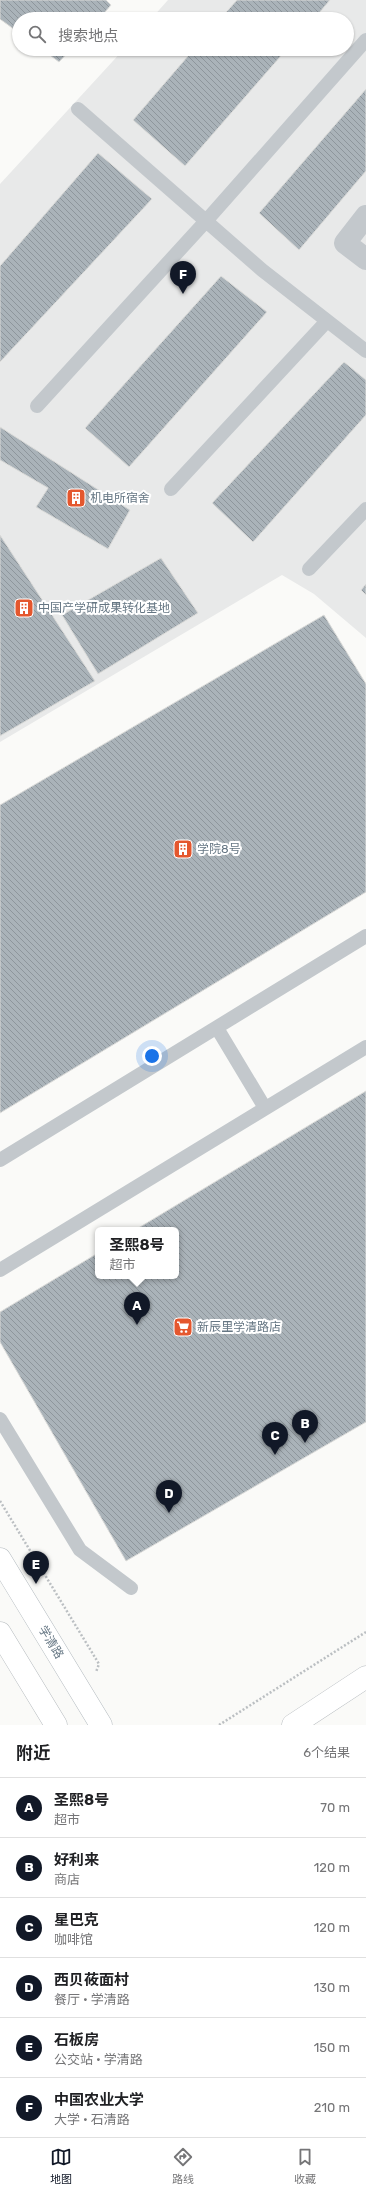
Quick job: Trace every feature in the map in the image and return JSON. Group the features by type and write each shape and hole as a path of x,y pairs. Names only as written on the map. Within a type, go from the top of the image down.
{"street":[{"path":"366,216 345,243 366,259"},
{"name":"学清路","path":"0,1559 101,1725"},
{"path":"0,1633 56,1725"},
{"path":"293,1725 366,1677"}],"lane":[{"path":"354,54 366,40"},
{"path":"37,406 206,221 352,56"},
{"path":"78,109 262,270 366,351"},
{"path":"171,489 327,321"},
{"path":"309,569 366,509"},
{"path":"0,1160 366,936"},
{"path":"216,1028 265,1108"},
{"path":"0,1270 366,1046"},
{"path":"0,1419 80,1550 132,1588"}],"path":[{"path":"0,1500 99,1664 87,1701"},
{"path":"219,1725 366,1632"}],"shaded area":[{"path":"168,0 366,0 366,638 314,594 282,575 0,742 0,184 118,56 354,56 354,12 157,12"}],"building":[{"path":"0,0 106,0 111,5 105,12 12,12 12,28 0,19"},
{"path":"237,0 330,0 320,12 226,12"},
{"path":"51,56 65,56 59,62"},
{"path":"188,56 281,56 185,166 133,120"},
{"path":"366,89 366,171 299,250 259,213"},
{"path":"98,153 152,199 0,362 0,266"},
{"path":"221,276 267,312 129,467 85,428"},
{"path":"344,362 366,380 366,415 253,542 212,503"},
{"name":"机电所宿舍","path":"0,427 130,510 108,549 36,507 48,488 0,460"},
{"name":"中国产学研成果转化基地","path":"0,535 95,681 0,736"},
{"path":"161,558 198,613 98,674 62,615"},
{"path":"366,584 366,595 361,590"},
{"name":"学院8号","path":"324,615 366,684 366,892 0,1113 0,805"},
{"name":"新辰里学清路店","path":"366,1091 366,1422 126,1561 0,1342 0,1312 95,1255 95,1279 179,1279 179,1227 140,1227"}],"place":[{"name":"中国农业大学","path":"183,294"},
{"name":"机电所宿舍","path":"76,498"},
{"name":"中国产学研成果转化基地","path":"24,608"},
{"name":"学院8号","path":"183,849"},
{"name":"圣熙8号","path":"137,1325"},
{"name":"新辰里学清路店","path":"183,1327"},
{"name":"好利来","path":"305,1443"},
{"name":"星巴克","path":"275,1455"},
{"name":"西贝莜面村","path":"169,1513"},
{"name":"石板房","path":"36,1584"}]}
